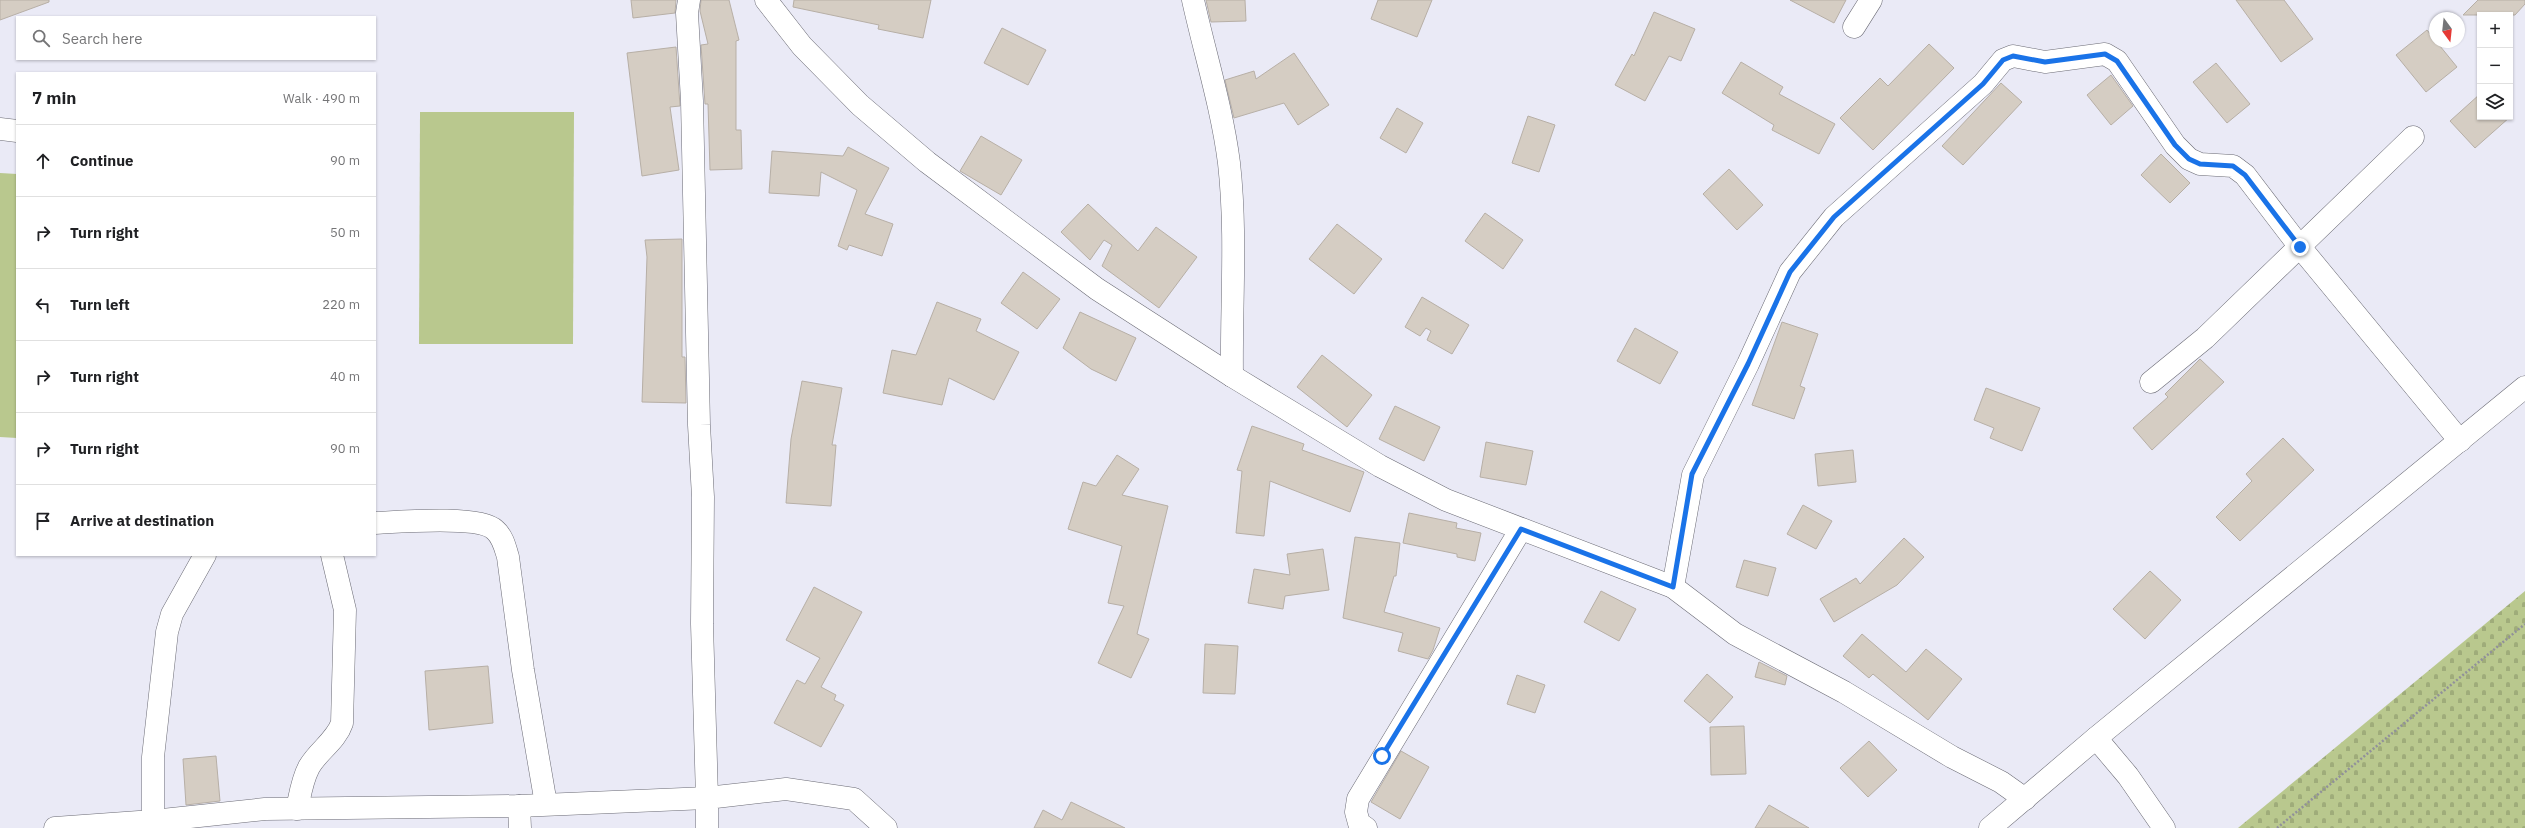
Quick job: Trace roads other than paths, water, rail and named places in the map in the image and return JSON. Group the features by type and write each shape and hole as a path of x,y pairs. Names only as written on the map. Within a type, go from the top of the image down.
{"street":[{"path":"689,0 687,13 692,101 699,424 703,497 702,624 707,828"},
{"path":"766,0 802,46 860,105 927,162 1097,289 1232,376 1380,466 1446,500 1673,587 1735,634 1844,692 1946,753 2001,782 2024,799"},
{"path":"1193,0 1217,99 1229,163 1232,208 1232,376"},
{"path":"1854,27 1871,0"},
{"path":"1673,587 1692,474 1748,364 1790,272 1834,217 1983,84 2003,60 2013,56 2045,62 2105,54 2117,61 2175,145 2189,159 2200,164 2233,166 2245,175 2300,247 2460,441"},
{"path":"0,129 16,131"},
{"path":"2151,382 2205,338 2413,137"},
{"path":"1990,828 2096,738 2525,387"},
{"path":"376,523 455,521 480,523 494,529 503,540 508,557 523,670 546,804"},
{"path":"1366,828 1359,823 1356,812 1358,799 1521,529"},
{"path":"153,825 153,757 167,632 172,614 204,556"},
{"path":"298,809 304,777 309,766 336,736 342,723 345,610 332,556"},
{"path":"2096,738 2128,776 2164,828"},
{"path":"55,828 153,825 226,811 519,806 707,798 786,789 854,799 884,828"},
{"path":"519,806 520,828"}]}
